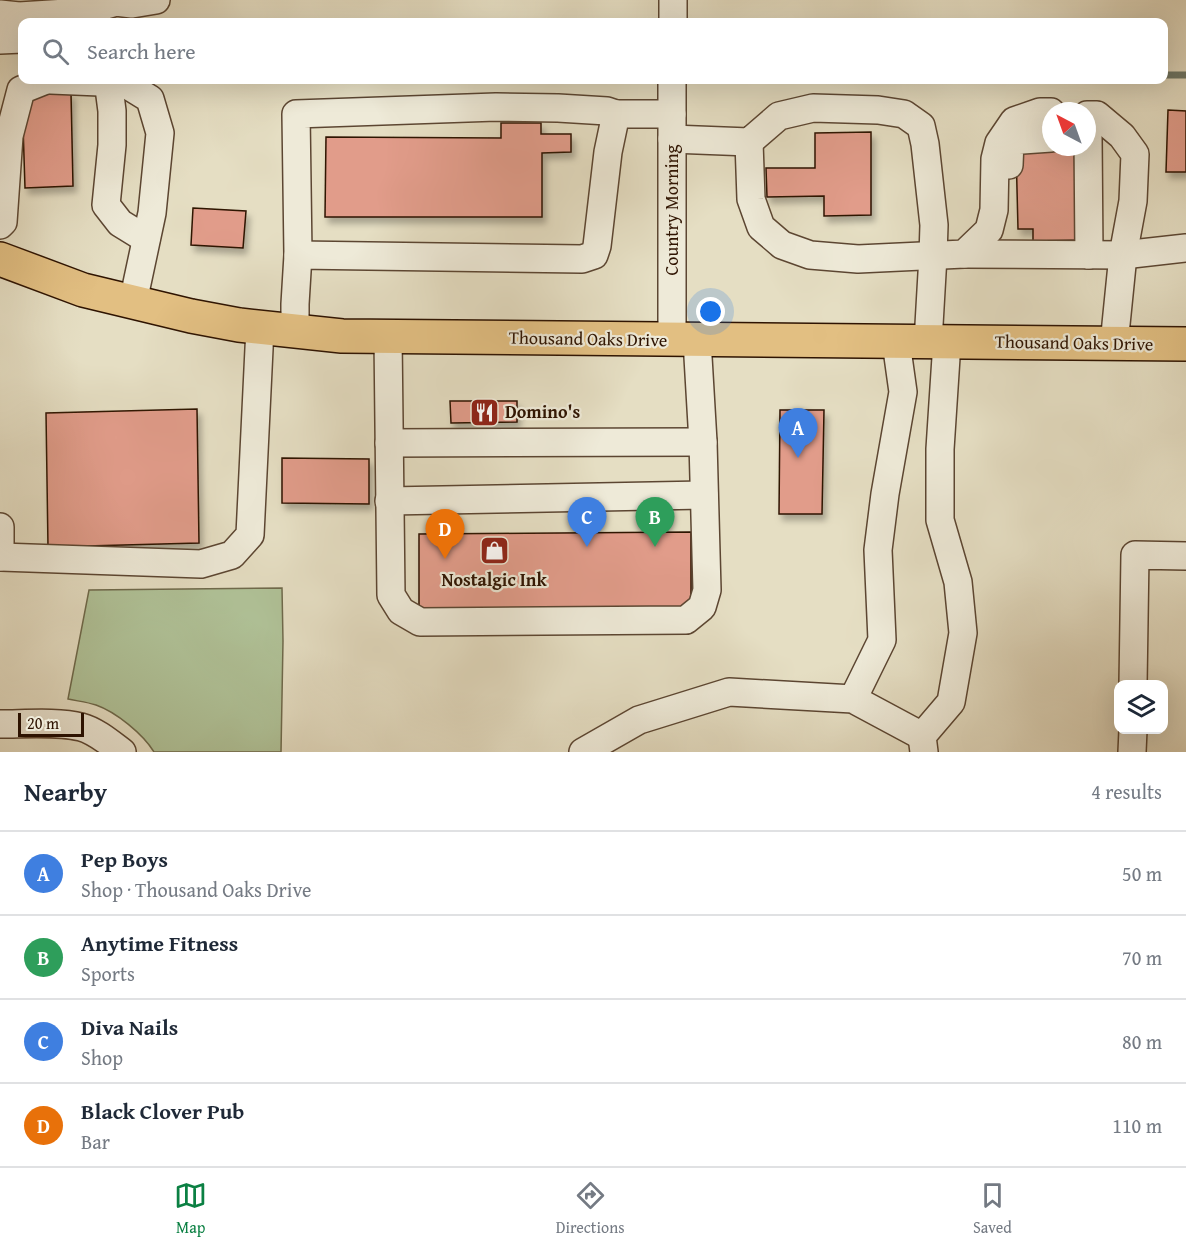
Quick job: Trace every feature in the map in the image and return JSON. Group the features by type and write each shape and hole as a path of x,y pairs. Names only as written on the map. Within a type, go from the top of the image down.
{"main road":[{"name":"Thousand Oaks Drive","path":"0,259 83,290 191,316 260,328 342,336 1186,344"}],"street":[{"path":"0,14 20,16 82,12 116,1 132,4 157,0 155,18"},
{"path":"673,0 673,18"},
{"path":"0,40 18,39"},
{"path":"0,225 3,222 9,136 21,90 36,84"},
{"path":"108,84 112,111 112,145 106,205 120,223 146,239"},
{"path":"128,84 151,89 159,133 152,213 134,302"},
{"name":"Country Morning","path":"388,337 391,595 401,611 420,622 686,620 702,607 707,590 703,442 684,340 672,126 672,84"},
{"path":"295,331 298,255 296,114 496,107 558,108 606,111 749,142"},
{"path":"583,752 639,720 729,692 853,699 923,744 951,702 963,633 958,582 940,520 940,449 924,342 934,225 921,126 904,114 878,110 813,108 779,116 749,142"},
{"path":"989,230 994,210 995,159 999,142 1014,121 1042,112"},
{"path":"298,255 582,258 594,255 608,152 616,114"},
{"path":"1096,116 1122,136 1135,154 1133,201 1123,255 1114,344"},
{"path":"964,254 1005,217 1010,141 1042,139"},
{"path":"749,142 751,199 761,227 782,245 810,255 858,259 964,254 1123,255 1186,248"},
{"path":"1088,156 1089,255"},
{"path":"0,527 0,557 201,564 232,555 250,534 260,328"},
{"path":"853,699 882,640 878,549 885,494 903,392 924,342"},
{"path":"389,443 703,442"},
{"path":"389,501 704,495"},
{"path":"1133,680 1136,555 1186,556"},
{"path":"0,724 52,724 82,727 104,738 122,752"},
{"path":"1132,734 1132,752"}],"green space":[{"path":"282,588 281,752 154,752 136,731 112,713 96,705 68,699 89,590"}],"building":[{"path":"71,93 73,186 25,188 22,94"},
{"path":"1168,110 1186,111 1186,172 1166,172"},
{"path":"501,123 541,123 541,134 571,134 571,152 542,153 542,217 325,217 326,137 501,138"},
{"path":"871,132 871,215 824,216 824,196 767,197 766,168 815,168 815,133"},
{"path":"1042,148 1042,156 1080,156 1083,240 1033,241 1033,229 1018,229 1016,149"},
{"path":"193,208 246,211 243,248 191,245"},
{"name":"Domino's","path":"450,401 517,401 517,422 451,423"},
{"path":"197,409 199,543 48,547 46,413"},
{"path":"780,410 824,410 822,514 779,514"},
{"path":"282,458 369,459 369,504 282,503"},
{"path":"691,532 691,607 419,609 419,534"}],"waterway":[{"path":"1168,75 1186,75"}],"place":[{"name":"Domino's","path":"484,412"},
{"name":"Pep Boys","path":"798,458"},
{"name":"Diva Nails","path":"587,547"},
{"name":"Anytime Fitness","path":"655,547"},
{"name":"Nostalgic Ink","path":"494,551"},
{"name":"Black Clover Pub","path":"445,559"}]}
